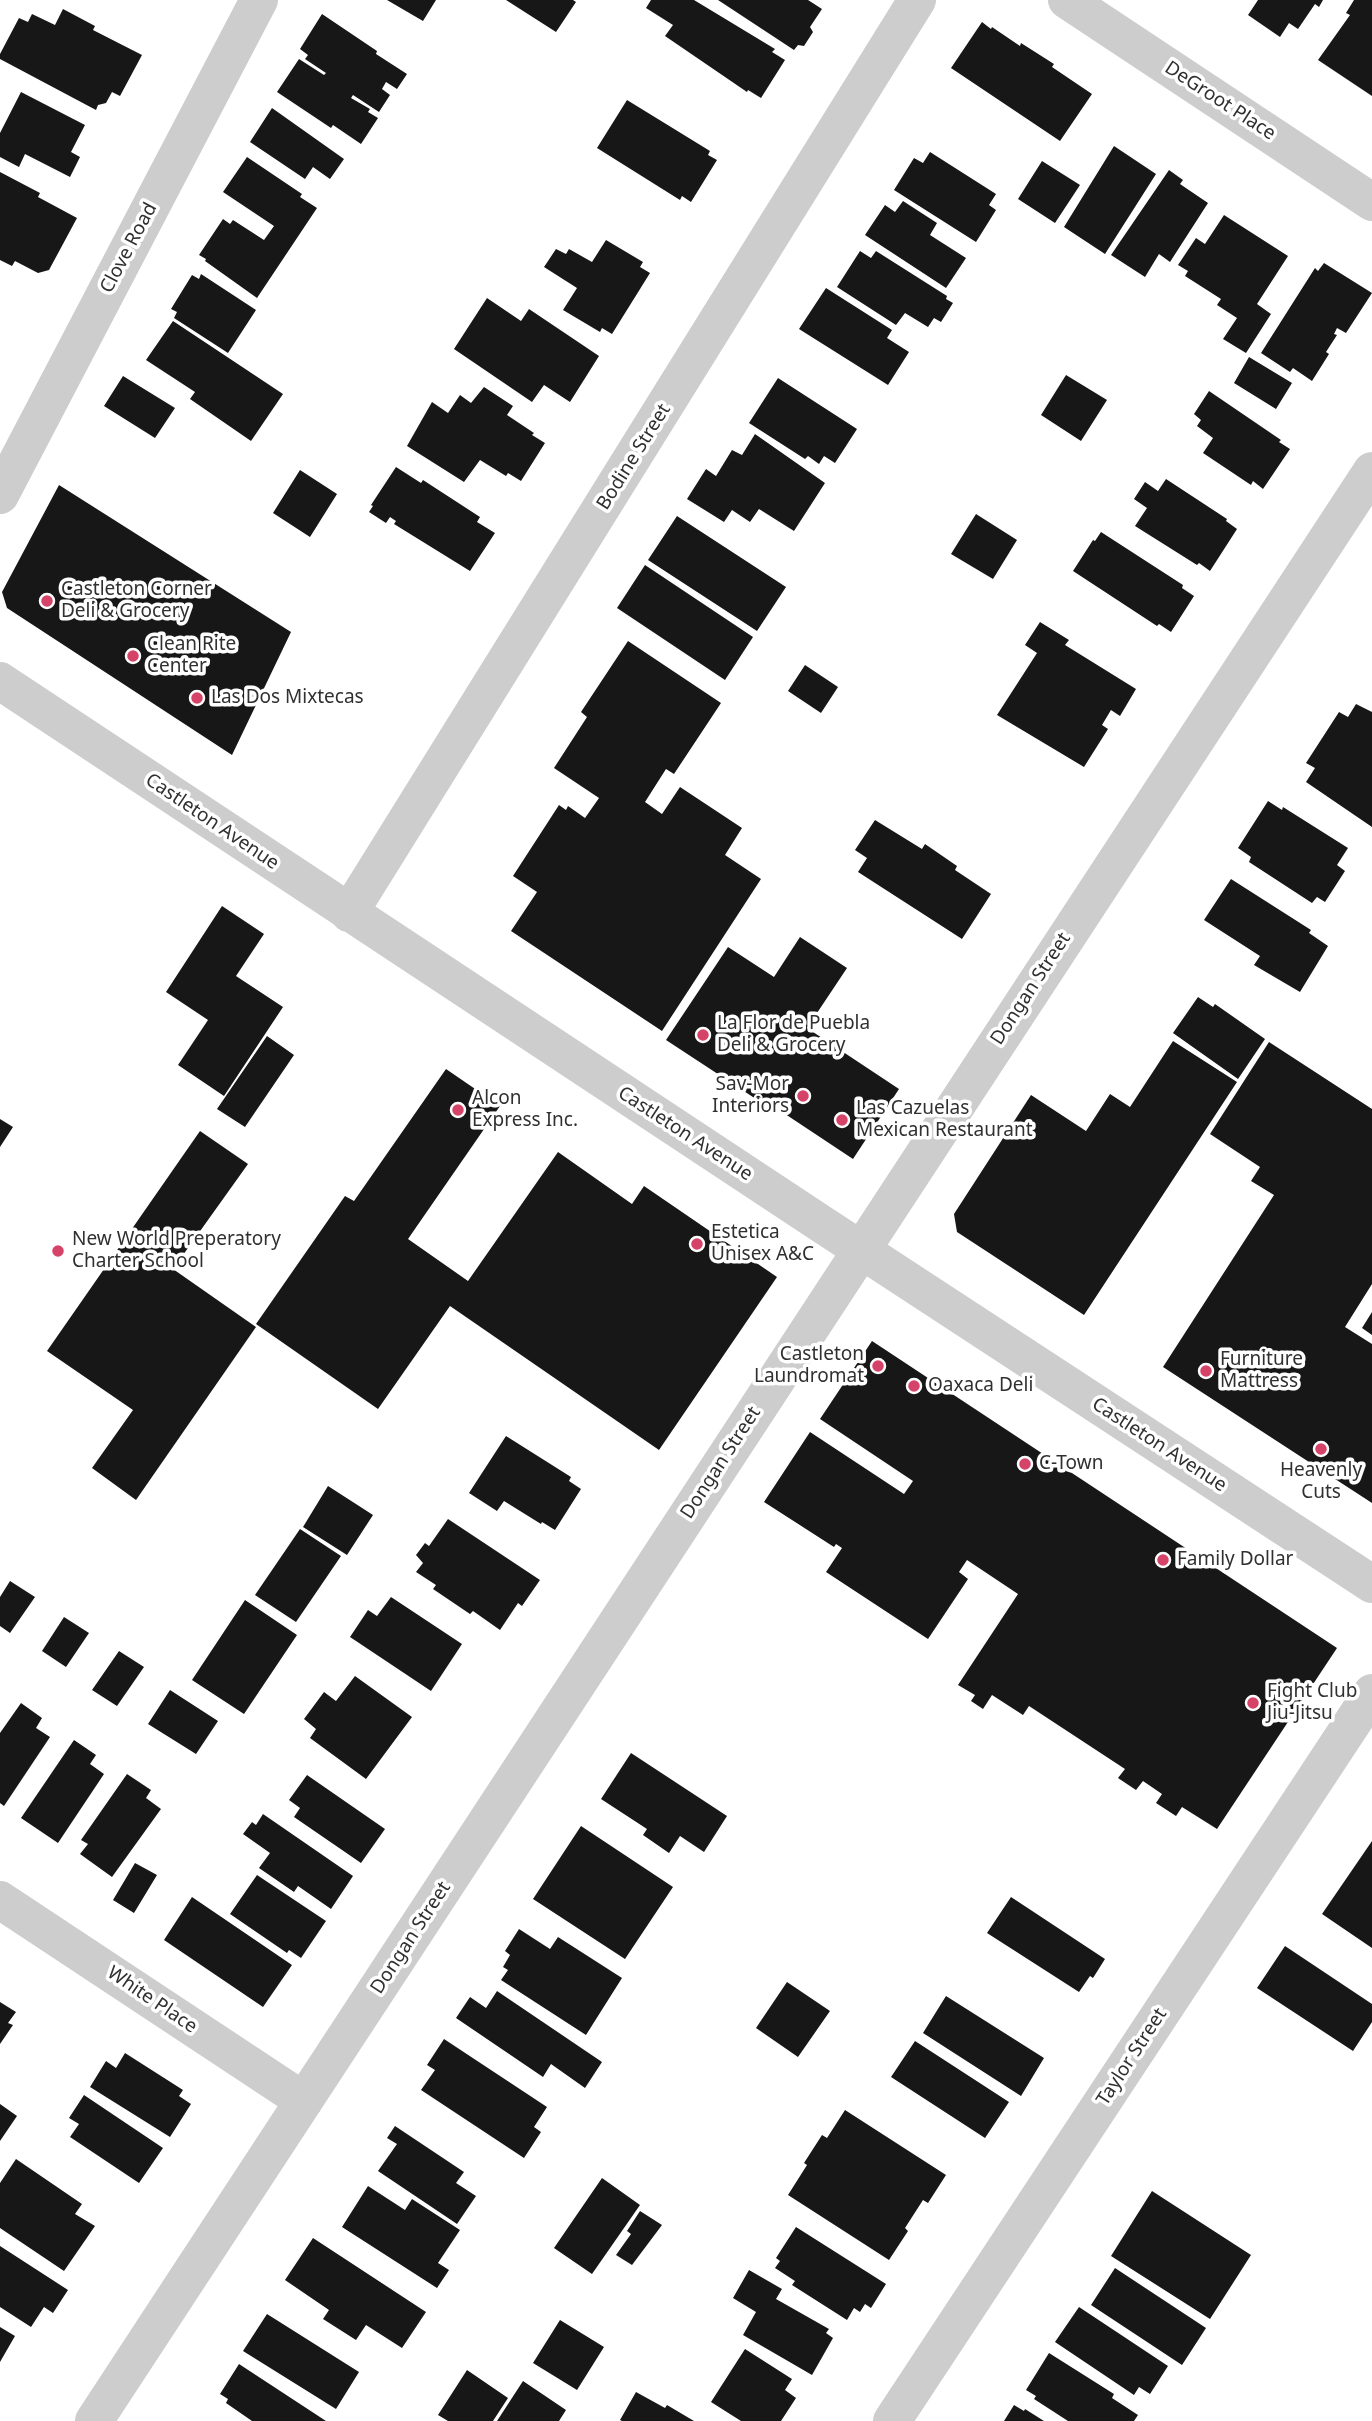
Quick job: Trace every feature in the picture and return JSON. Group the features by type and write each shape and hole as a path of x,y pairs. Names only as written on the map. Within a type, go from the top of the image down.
{"street":[{"name":"Clove Road","path":"0,495 259,0"},
{"name":"Bodine Street","path":"349,913 917,0"},
{"name":"DeGroot Place","path":"1067,0 1372,202"},
{"name":"Dongan Street","path":"94,2421 1372,471"},
{"name":"Castleton Avenue","path":"0,681 860,1250 1372,1584"},
{"name":"Taylor Street","path":"892,2421 1372,1693"},
{"name":"White Place","path":"0,1900 304,2101"}],"building":[{"path":"387,0 436,0 423,21"},
{"path":"506,0 573,0 576,2 556,32"},
{"path":"651,0 694,0 775,49 772,52 785,60 761,98 748,90 747,92 665,36 673,25 646,8"},
{"path":"718,0 808,0 822,9 810,27 813,32 804,46 798,45 794,50"},
{"path":"1258,0 1323,0 1319,7 1315,4 1298,29 1289,23 1280,37 1248,15"},
{"path":"1354,0 1372,0 1372,96 1318,60 1350,15 1346,13"},
{"path":"63,9 95,26 93,30 142,55 120,96 112,92 106,103 98,105 96,110 0,59 0,54 19,18 28,22 32,14 55,25"},
{"path":"322,14 407,74 397,89 386,82 382,89 390,95 379,112 353,95 351,98 370,109 368,112 378,118 361,144 333,125 331,128 277,92 299,59 324,75 326,73 305,59 308,55 300,49"},
{"path":"982,22 1054,64 1052,67 1092,94 1060,141 951,68"},
{"path":"21,92 85,125 71,152 80,157 70,177 25,154 19,167 0,157 0,133"},
{"path":"627,100 710,151 708,155 717,160 691,202 682,196 680,200 597,148"},
{"path":"272,108 344,159 330,179 313,167 305,179 250,142"},
{"path":"1114,146 1156,174 1105,254 1064,227"},
{"path":"930,152 996,194 989,205 996,210 976,242 894,190 914,158 923,163"},
{"path":"247,157 302,194 300,197 317,208 257,298 199,255 223,219 230,224 233,220 264,240 274,226 223,192"},
{"path":"1042,161 1080,185 1055,223 1018,199"},
{"path":"1169,170 1183,180 1180,184 1208,203 1170,262 1159,254 1145,277 1111,255"},
{"path":"0,172 40,193 38,197 77,218 49,270 38,273 15,261 12,266 0,260"},
{"path":"903,201 937,223 930,235 966,258 946,288 865,235 885,205 895,212"},
{"path":"1224,215 1288,256 1257,304 1271,314 1246,353 1223,339 1237,318 1217,305 1221,299 1185,276 1188,271 1178,265 1196,238 1205,244"},
{"path":"606,240 643,262 640,267 650,273 612,334 602,328 600,332 563,310 577,288 544,267 556,249 566,254 569,249 592,262"},
{"path":"860,251 871,258 876,251 947,296 946,299 953,303 941,322 934,318 928,327 905,313 896,325 837,287"},
{"path":"1324,263 1372,293 1346,333 1337,328 1334,334 1337,335 1326,352 1329,354 1312,381 1293,368 1290,372 1261,353 1315,268 1318,271"},
{"path":"201,274 256,310 228,353 174,318 177,312 171,309 192,275 199,279"},
{"path":"826,288 892,330 887,338 909,352 888,385 799,329"},
{"path":"487,298 521,321 529,309 599,356 570,402 544,385 532,402 454,349"},
{"path":"173,321 283,394 251,441 190,399 195,392 146,360"},
{"path":"1249,357 1292,383 1276,409 1234,383"},
{"path":"1066,375 1107,400 1081,441 1041,415"},
{"path":"123,376 175,408 155,438 104,406"},
{"path":"778,378 857,429 835,463 824,456 819,464 808,456 805,459 749,423"},
{"path":"484,387 513,406 507,415 545,443 521,481 508,473 506,476 480,460 464,482 407,446 432,402 448,413 460,395 471,403"},
{"path":"1209,391 1290,449 1263,489 1253,481 1251,485 1203,453 1213,438 1197,426 1201,420 1194,414"},
{"path":"755,434 825,483 794,531 759,509 750,522 732,510 724,522 687,499 706,469 716,476 732,450 742,455"},
{"path":"396,467 421,483 423,480 480,517 477,522 495,533 470,571 394,524 396,521 390,517 386,523 369,512"},
{"path":"300,470 337,494 310,537 273,513"},
{"path":"1166,479 1227,519 1226,521 1237,529 1210,571 1135,526 1147,508 1134,499 1145,482 1158,491"},
{"path":"59,485 291,632 232,755 7,608 2,592"},
{"path":"976,514 1017,540 993,579 951,554"},
{"path":"677,516 786,587 757,631 648,560"},
{"path":"1101,532 1183,585 1182,588 1194,596 1171,632 1159,624 1157,626 1073,571"},
{"path":"645,565 753,637 725,680 617,608"},
{"path":"1040,622 1069,640 1065,645 1136,689 1120,716 1111,710 1102,725 1108,729 1084,767 997,715 1037,653 1025,645"},
{"path":"628,641 721,703 674,774 666,769 645,802 662,814 680,787 742,828 725,855 761,879 662,1031 511,931 537,892 513,876 559,805 566,810 568,806 585,818 599,798 554,768 587,717 581,712"},
{"path":"805,665 838,687 821,713 788,691"},
{"path":"1356,704 1372,712 1372,827 1306,782 1315,768 1306,763 1339,712 1348,717"},
{"path":"1268,801 1282,810 1283,807 1348,848 1337,865 1345,871 1325,902 1317,897 1312,903 1249,862 1251,857 1238,848"},
{"path":"875,820 922,849 925,844 957,866 955,870 991,894 962,939 858,872 867,858 855,850"},
{"path":"1231,879 1311,930 1309,933 1328,946 1300,992 1254,965 1260,956 1204,920"},
{"path":"222,906 264,934 236,976 283,1007 224,1096 178,1065 208,1020 166,992"},
{"path":"800,937 847,968 807,1028 899,1089 853,1159 666,1040 728,947 774,977"},
{"path":"1198,997 1213,1007 1215,1004 1265,1039 1238,1079 1173,1033"},
{"path":"267,1036 294,1055 245,1127 217,1109"},
{"path":"1173,1041 1237,1082 1084,1315 957,1232 954,1214 1031,1095 1086,1131 1110,1094 1130,1107"},
{"path":"1269,1042 1372,1109 1372,1284 1345,1327 1372,1344 1372,1503 1163,1367 1274,1195 1251,1181 1260,1167 1210,1134"},
{"path":"446,1069 500,1106 408,1239 468,1281 558,1152 632,1204 644,1186 777,1277 659,1450 450,1306 378,1409 256,1324 345,1196 354,1201"},
{"path":"0,1119 13,1127 0,1147"},
{"path":"200,1131 248,1164 173,1269 256,1327 136,1500 92,1468 133,1410 47,1351"},
{"path":"1372,1312 1372,1335 1362,1328"},
{"path":"872,1341 1337,1648 1217,1829 1182,1807 1176,1816 1156,1803 1162,1794 1143,1781 1136,1790 1118,1778 1125,1769 1029,1706 1023,1715 992,1695 983,1709 971,1701 975,1695 958,1685 1018,1594 967,1560 959,1572 968,1579 928,1639 826,1572 842,1548 836,1544 834,1547 764,1502 810,1432 904,1494 913,1481 820,1419"},
{"path":"506,1436 571,1477 569,1481 581,1489 555,1530 504,1501 497,1511 469,1493"},
{"path":"328,1486 373,1515 347,1555 303,1527"},
{"path":"448,1519 540,1580 522,1606 518,1603 500,1630 473,1611 470,1614 433,1589 436,1585 416,1572 423,1563 416,1555 425,1543 429,1546"},
{"path":"300,1529 341,1556 296,1622 255,1595"},
{"path":"10,1581 35,1597 10,1633 0,1626 0,1597"},
{"path":"391,1597 462,1644 431,1691 350,1637 368,1610 377,1616"},
{"path":"245,1600 297,1635 244,1714 192,1680"},
{"path":"64,1617 89,1633 66,1667 42,1651"},
{"path":"119,1651 144,1667 117,1706 92,1690"},
{"path":"355,1676 412,1717 366,1779 310,1738 316,1729 304,1719 324,1692 336,1701"},
{"path":"170,1690 218,1721 196,1754 148,1724"},
{"path":"21,1703 42,1718 36,1728 50,1737 4,1806 0,1803 0,1733"},
{"path":"74,1740 96,1755 90,1764 104,1774 58,1843 21,1818"},
{"path":"631,1753 727,1816 704,1852 680,1836 669,1853 643,1835 647,1829 601,1799"},
{"path":"127,1774 151,1790 146,1798 161,1809 112,1877 80,1854 88,1844 81,1840"},
{"path":"307,1775 385,1829 361,1863 294,1817 300,1808 289,1800"},
{"path":"263,1814 353,1876 331,1909 298,1886 294,1892 259,1868 270,1853 243,1834 252,1822 256,1825"},
{"path":"581,1826 673,1887 625,1959 533,1899"},
{"path":"1372,1841 1372,1948 1322,1914"},
{"path":"135,1863 157,1875 134,1913 113,1900"},
{"path":"257,1875 326,1921 301,1958 289,1950 287,1953 230,1914"},
{"path":"192,1897 292,1965 263,2007 164,1940"},
{"path":"1011,1897 1105,1959 1093,1978 1090,1976 1079,1992 987,1933"},
{"path":"519,1929 550,1949 558,1937 622,1978 586,2035 501,1980 508,1970 503,1967 510,1955 505,1951"},
{"path":"1285,1946 1372,2004 1372,2022 1353,2051 1257,1988"},
{"path":"787,1982 830,2011 798,2057 756,2028"},
{"path":"497,1991 602,2062 585,2088 551,2064 543,2077 456,2018 470,1997 486,2008"},
{"path":"946,1996 1044,2058 1021,2096 923,2033"},
{"path":"0,2002 16,2012 8,2023 13,2025 0,2044"},
{"path":"444,2039 547,2107 534,2127 541,2132 524,2158 421,2090 435,2070 427,2065"},
{"path":"915,2041 1009,2102 985,2138 891,2077"},
{"path":"125,2053 183,2090 179,2096 191,2104 170,2137 90,2087 106,2061 116,2068"},
{"path":"84,2095 163,2148 139,2183 70,2137 79,2124 69,2118"},
{"path":"0,2104 17,2116 0,2141"},
{"path":"845,2110 946,2175 928,2203 923,2200 905,2228 908,2231 889,2260 788,2195 822,2135 827,2138"},
{"path":"395,2126 464,2172 456,2183 476,2196 457,2224 378,2171 397,2144 387,2138"},
{"path":"16,2159 82,2204 75,2214 95,2226 64,2271 0,2228 0,2183"},
{"path":"602,2178 640,2205 592,2274 554,2248"},
{"path":"368,2186 405,2210 412,2199 460,2230 438,2263 449,2270 437,2288 342,2227"},
{"path":"1152,2191 1251,2255 1210,2319 1111,2256"},
{"path":"640,2211 662,2225 632,2265 616,2255 631,2234 627,2231"},
{"path":"796,2227 886,2284 871,2308 865,2304 860,2312 854,2308 847,2320 792,2285 795,2281 775,2268 780,2261 776,2258"},
{"path":"313,2238 426,2312 402,2348 366,2325 356,2340 323,2319 329,2310 285,2280"},
{"path":"0,2246 68,2290 53,2313 44,2307 31,2327 0,2307"},
{"path":"1115,2268 1206,2328 1182,2365 1091,2305"},
{"path":"749,2270 782,2289 776,2299 829,2329 826,2333 833,2338 812,2375 743,2335 756,2312 733,2298"},
{"path":"1079,2307 1168,2366 1150,2394 1139,2387 1134,2395 1055,2342"},
{"path":"267,2314 359,2372 336,2409 243,2351"},
{"path":"560,2320 604,2347 577,2390 533,2363"},
{"path":"0,2327 15,2336 0,2362"},
{"path":"745,2349 792,2379 785,2390 796,2398 781,2421 741,2421 711,2402"},
{"path":"1049,2353 1114,2394 1112,2398 1138,2415 1134,2421 1068,2421 1034,2399 1036,2396 1026,2390"},
{"path":"239,2364 326,2421 252,2421 226,2403 228,2399 220,2394"},
{"path":"467,2370 508,2398 493,2421 448,2421 438,2415"},
{"path":"523,2381 566,2410 559,2421 497,2421"},
{"path":"636,2392 665,2408 667,2405 694,2421 620,2420"},
{"path":"1014,2405 1024,2411 1025,2409 1044,2421 1004,2421"}],"place":[{"name":"Castleton Corner Deli & Grocery","path":"47,601"},
{"name":"Clean Rite Center","path":"133,656"},
{"name":"Las Dos Mixtecas","path":"197,698"},
{"name":"La Flor de Puebla Deli & Grocery","path":"703,1035"},
{"name":"Sav-Mor Interiors","path":"803,1096"},
{"name":"Alcon Express Inc.","path":"458,1110"},
{"name":"Las Cazuelas Mexican Restaurant","path":"842,1120"},
{"name":"Estetica Unisex A&C","path":"697,1244"},
{"name":"New World Preperatory Charter School","path":"58,1251"},
{"name":"Castleton Laundromat","path":"878,1366"},
{"name":"Furniture Mattress","path":"1206,1371"},
{"name":"Oaxaca Deli","path":"914,1386"},
{"name":"Heavenly Cuts","path":"1321,1449"},
{"name":"C-Town","path":"1025,1464"},
{"name":"Family Dollar","path":"1163,1560"},
{"name":"Fight Club Jiu-Jitsu","path":"1253,1703"}]}
